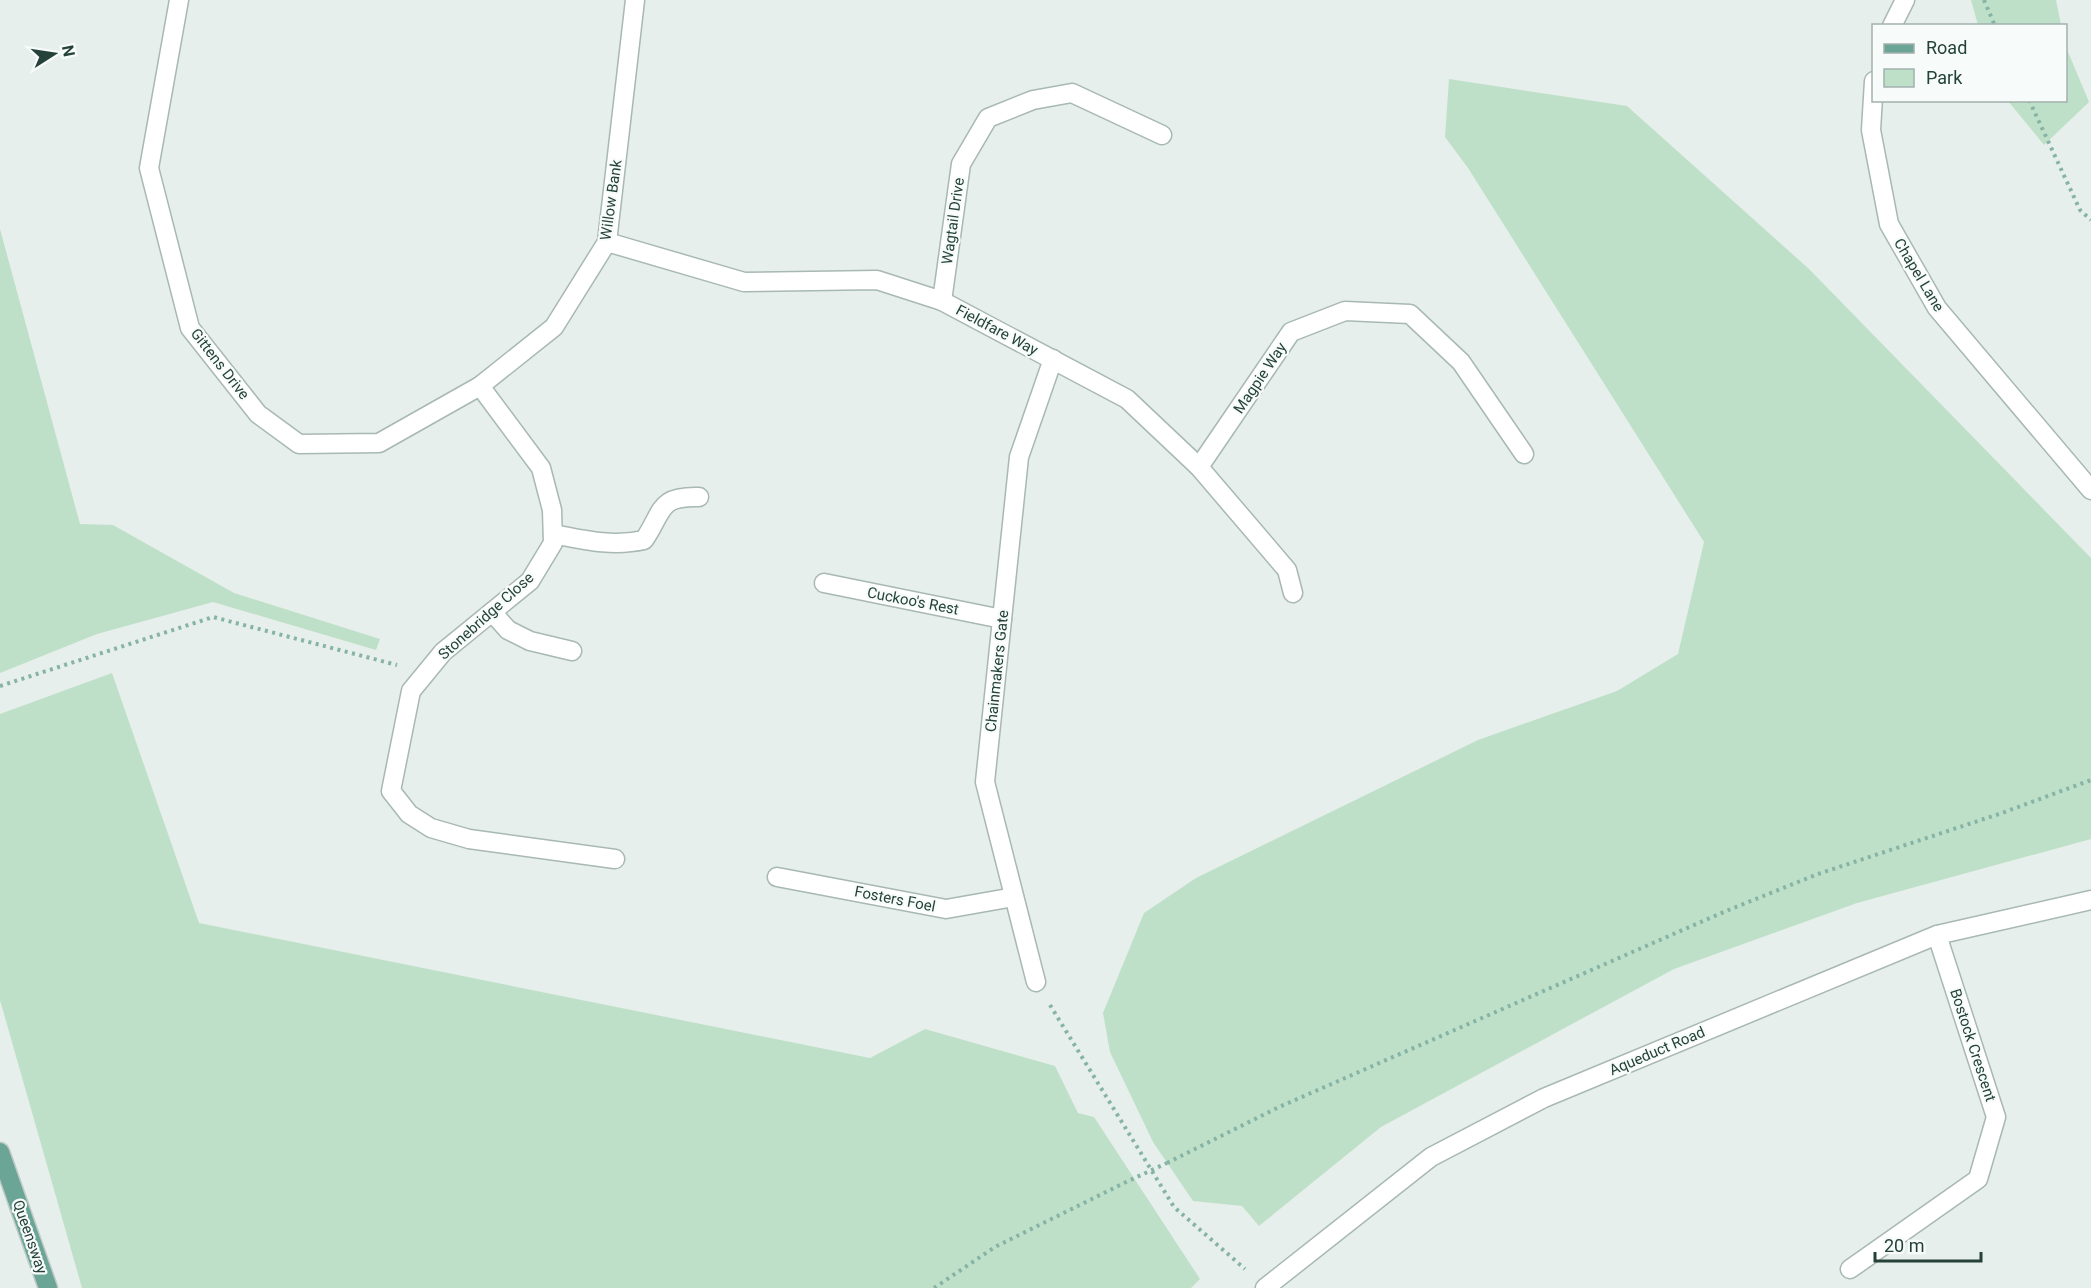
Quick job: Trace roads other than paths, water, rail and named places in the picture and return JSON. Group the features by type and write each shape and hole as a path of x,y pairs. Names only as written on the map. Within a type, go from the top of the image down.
{"main road":[{"name":"Queensway","path":"0,1152 48,1288"}],"street":[{"name":"Gittens Drive","path":"179,0 149,168 190,328 258,414 298,444 379,443 480,386"},
{"name":"Willow Bank","path":"480,386 554,327 607,242 635,0"},
{"path":"1893,24 1905,0"},
{"name":"Wagtail Drive","path":"942,301 961,164 988,118 1033,100 1072,93 1161,135"},
{"name":"Chapel Lane","path":"1873,102 1871,130 1889,224 1937,308 2091,490"},
{"name":"Fieldfare Way","path":"607,242 744,282 877,280 942,301 1127,399 1199,467 1287,570 1293,593"},
{"name":"Magpie Way","path":"1199,467 1291,332 1345,311 1410,314 1461,362 1524,454"},
{"name":"Chainmakers Gate","path":"1036,982 985,783 1019,457 1053,359"},
{"name":"Stonebridge Close","path":"480,386 541,468 552,510 553,543 530,581 443,652 411,691 391,791 409,814 431,828 469,839 615,859"},
{"path":"553,534 604,543 626,544 644,540 659,512 671,500 680,497 699,497"},
{"name":"Cuckoo's Rest","path":"824,584 1002,619"},
{"path":"492,612 508,630 530,641 572,651"},
{"name":"Fosters Foel","path":"777,878 946,909 1014,897"},
{"name":"Aqueduct Road","path":"1265,1288 1431,1157 1544,1098 1937,935 2091,900"},
{"name":"Bostock Crescent","path":"1850,1269 1978,1179 1996,1117 1937,935"}]}
